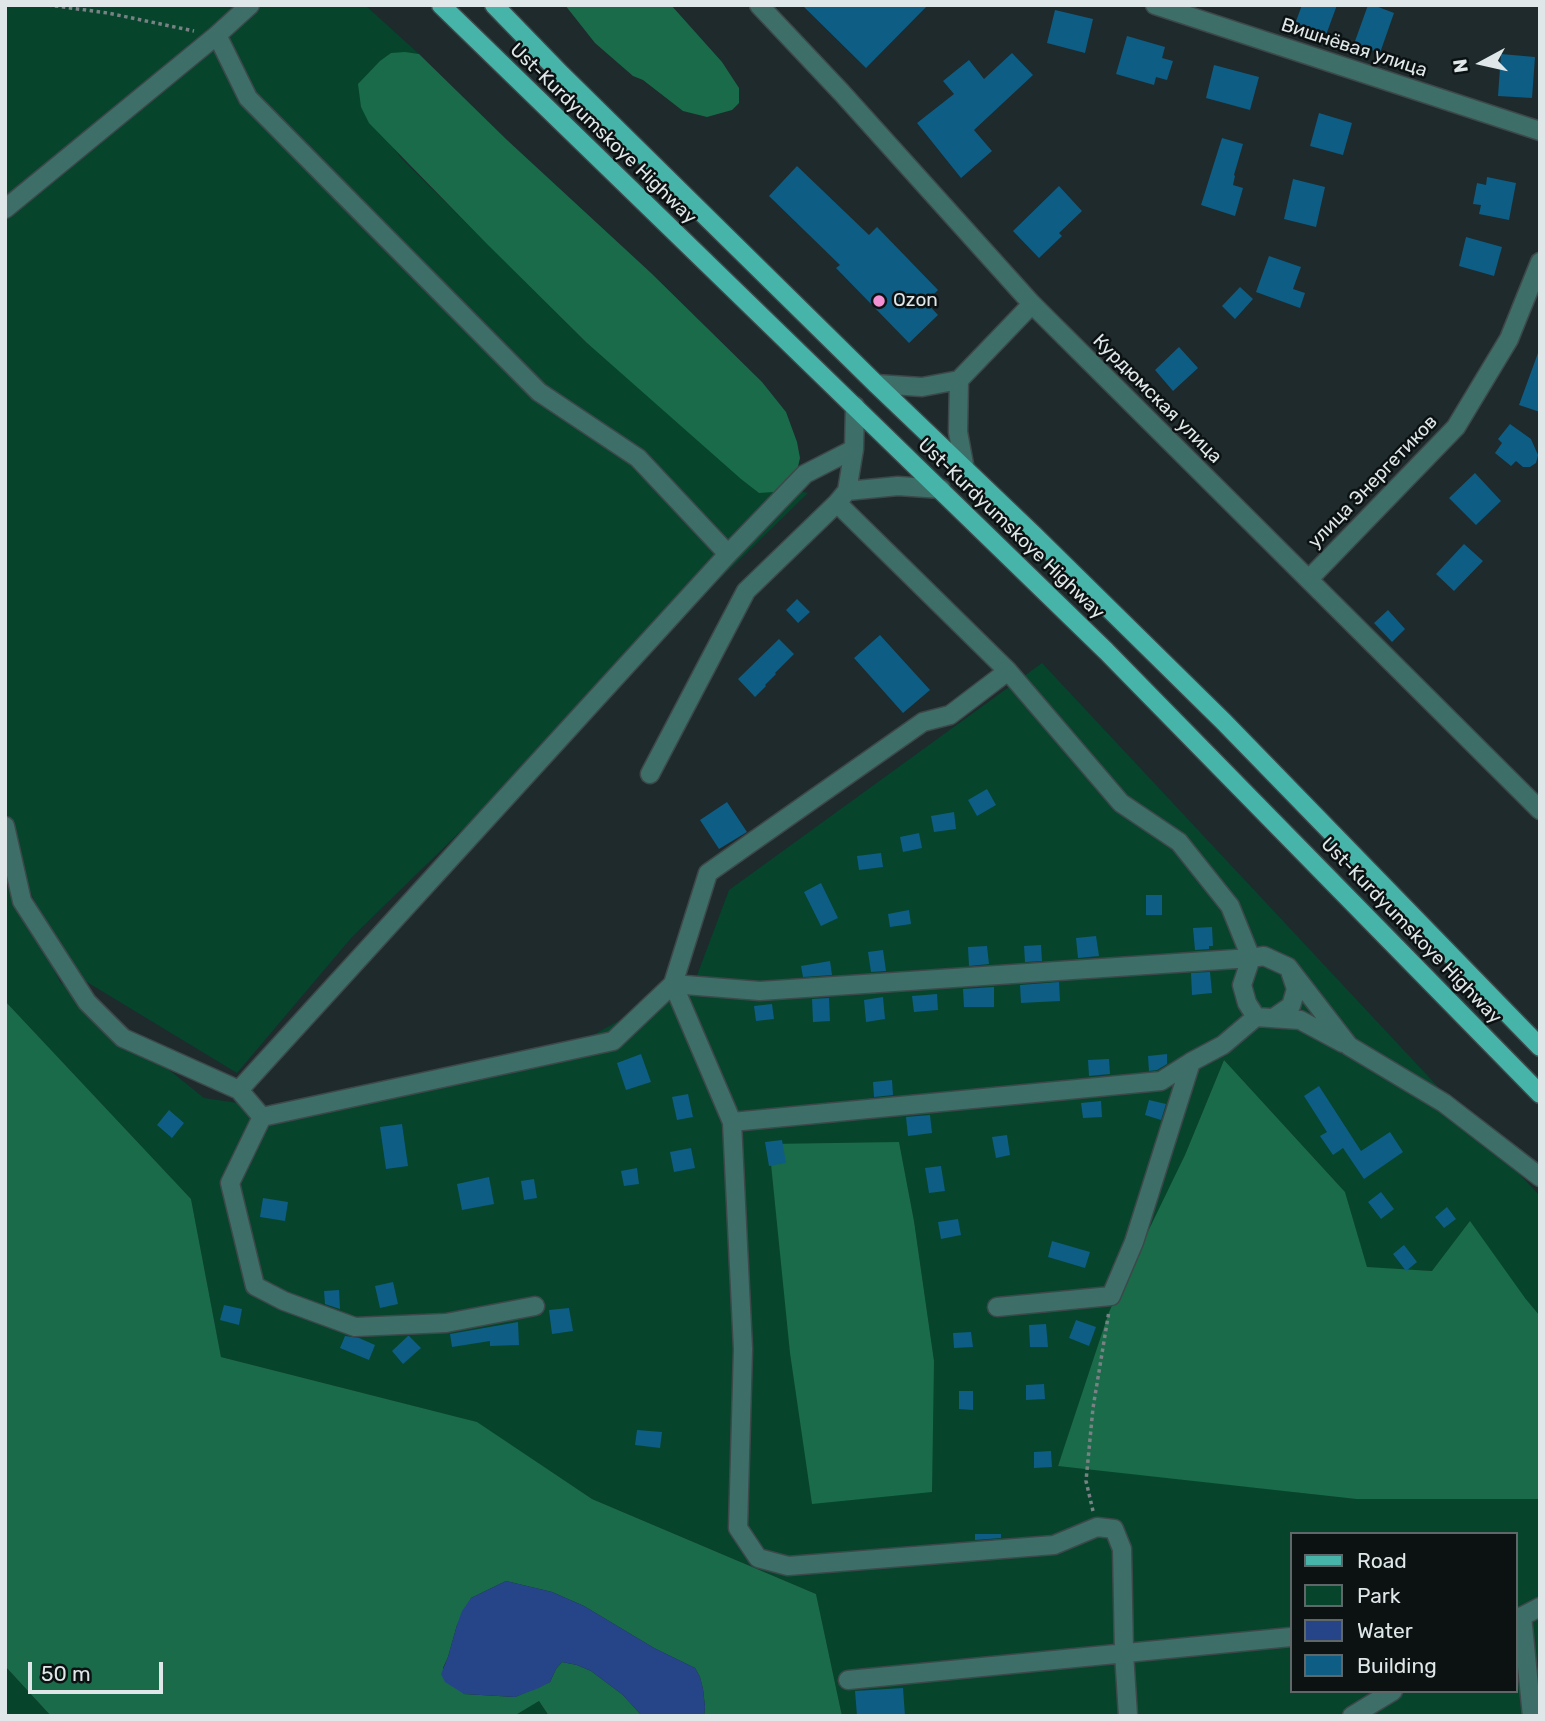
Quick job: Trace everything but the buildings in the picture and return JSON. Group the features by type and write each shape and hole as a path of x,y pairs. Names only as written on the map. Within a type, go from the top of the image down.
{"main road":[{"name":"Ust-Kurdyumskoye Highway","path":"441,5 941,489 1187,733 1540,1094"},
{"name":"Ust-Kurdyumskoye Highway","path":"494,5 571,85 1224,722 1540,1047"}],"street":[{"path":"5,209 250,5"},
{"name":"Курдюмская улица","path":"759,5 1032,304 1309,579 1536,799"},
{"name":"Вишнёвая улица","path":"1155,5 1540,131"},
{"path":"217,35 248,98 257,108 539,392 638,458 727,554"},
{"name":"улица Энергетиков","path":"1309,579 1455,428 1508,339 1540,262"},
{"path":"876,384 922,387 959,380 1032,304"},
{"path":"959,380 958,432 965,470"},
{"path":"650,774 746,591 842,497 854,449 855,406"},
{"path":"239,1090 727,554 805,474 854,449"},
{"path":"842,497 898,486 941,489"},
{"path":"842,497 1008,671 1121,803 1179,842 1230,906 1251,958 1242,985 1247,1003 1256,1017"},
{"path":"262,1117 613,1041 673,984 708,873 923,722 950,715 1008,671"},
{"path":"5,826 22,901 87,1002 123,1038 239,1090 262,1117"},
{"path":"673,984 760,991 1264,956 1289,967 1349,1046"},
{"path":"1275,1017 1291,1006 1296,989 1289,967"},
{"path":"673,984 732,1122 743,1349 738,1528 758,1558 789,1566 1054,1545 1097,1527 1114,1530 1122,1549 1128,1716"},
{"path":"732,1122 1161,1081 1223,1045 1256,1017 1275,1017 1300,1020 1444,1103 1540,1177"},
{"path":"997,1307 1111,1296 1134,1242 1191,1062"},
{"path":"262,1117 230,1183 255,1286 284,1301 355,1327 446,1323 535,1306"},
{"path":"1532,1716 1519,1618 1540,1607"},
{"path":"848,1680 1290,1637"},
{"path":"1352,1716 1372,1710 1391,1693"}],"path":[{"path":"48,5 108,13 217,35"},
{"path":"1097,1527 1086,1481 1093,1408 1111,1296"}],"green space":[{"path":"5,5 365,5 419,54 391,53 361,107 402,159 587,343 759,493 786,488 808,493 352,937 237,1073 67,970 5,838"},
{"path":"565,5 671,5 722,62 739,88 739,103 732,110 707,117 683,111 643,80 633,76 595,43"},
{"path":"391,53 419,54 762,382 786,412 797,442 800,458 797,471 786,488 759,493 741,479 587,343 369,123 361,107 358,84"},
{"path":"1042,663 1540,1196 1540,1316 1525,1298 1432,1271 1367,1268 1345,1192 1224,1060 1058,1465 1356,1499 1540,1499 1540,1716 842,1716 816,1594 592,1499 476,1422 221,1357 191,1199 5,1001 5,865 60,982 204,1098 313,1114 539,1065 696,978 729,890","holes":["899,1142 914,1221 934,1361"]},
{"path":"5,1001 191,1199 221,1357 477,1422 592,1499 816,1594 842,1716 704,1716 703,1689 695,1668 654,1648 584,1606 552,1592 506,1581 471,1598 457,1625 443,1668 464,1694 515,1697 550,1682 562,1662 591,1671 623,1695 642,1716 549,1716 539,1701 514,1716 51,1716 5,1666"},
{"path":"1224,1060 1345,1192 1367,1267 1432,1271 1470,1221 1540,1316 1540,1499 1356,1499 1058,1466 1109,1312 1185,1155"},
{"path":"899,1142 914,1221 934,1361 932,1492 812,1504 790,1353 769,1144"},
{"path":"5,1666 51,1716 5,1716"},
{"path":"539,1701 549,1716 514,1716"}],"water":[{"path":"506,1581 552,1592 584,1606 654,1648 695,1668 703,1689 704,1716 642,1716 623,1695 591,1671 562,1662 550,1682 515,1697 464,1694 445,1682 441,1674 462,1611 471,1598"}],"place":[{"name":"Ozon","path":"879,301"}]}
